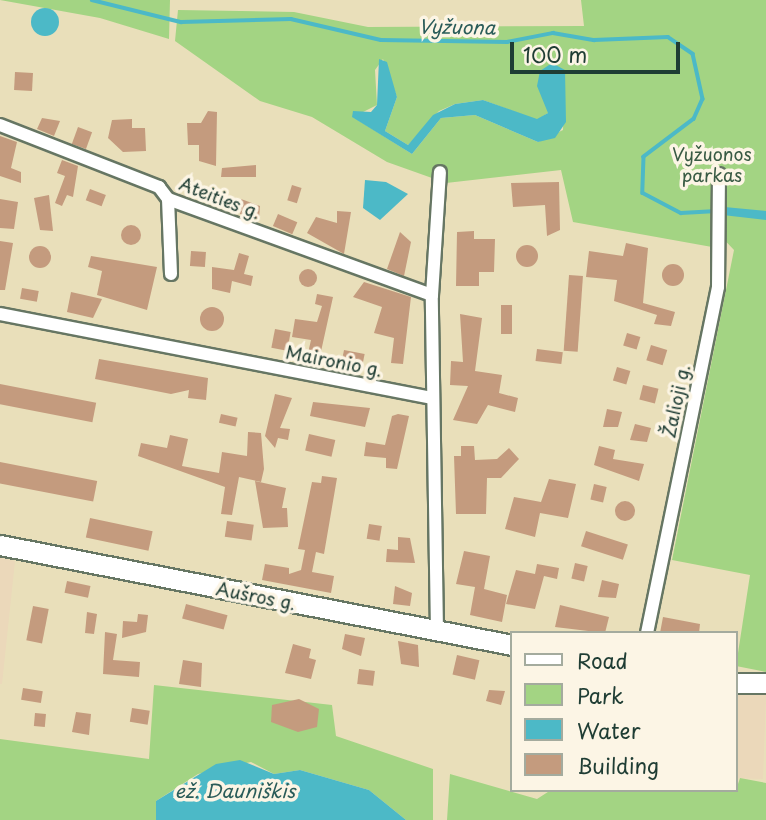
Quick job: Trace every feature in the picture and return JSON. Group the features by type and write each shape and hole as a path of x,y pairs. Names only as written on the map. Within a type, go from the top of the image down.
{"street":[{"name":"Ateities g.","path":"0,125 159,187 168,199 432,295"},
{"path":"437,631 432,295 440,172"},
{"name":"Žalioji g.","path":"647,631 718,287 719,174"},
{"path":"168,199 172,274"},
{"name":"Maironio g.","path":"0,314 432,398"},
{"name":"Aušros g.","path":"0,545 510,645"},
{"path":"738,683 766,683"}],"shaded area":[{"path":"0,558 15,561 2,684 0,684"},
{"path":"738,692 766,693 763,779 738,778"}],"green space":[{"path":"0,0 170,0 169,39 100,18"},
{"name":"Vyžuonos parkas","path":"581,0 766,0 766,672 738,666 750,575 672,560 734,250 716,231 712,247 573,222 561,170 446,183 387,162 312,117 260,101 175,41 178,10 294,12 368,27 584,26","holes":["383,59 397,97 385,131 408,145 439,111 455,104 483,100 537,120 548,113 565,70 563,130 538,142 475,115 441,118 412,154 353,117 377,105 375,70"]},
{"path":"154,685 332,705 336,736 433,769 433,820 406,820 369,790 300,770 274,774 251,762 198,774 156,801 156,820 0,820 0,739 149,759"},
{"path":"450,774 537,799 548,792 738,792 740,778 766,783 766,820 447,820"}],"water":[{"path":"45,8 55,12 59,22 55,32 45,36 35,32 31,22 35,12"},
{"path":"379,59 387,62 397,97 385,131 408,145 433,115 455,104 483,100 537,119 548,113 537,86 540,71 552,63 565,70 566,122 555,138 538,142 475,115 441,118 412,154 352,117 353,111 371,112 377,105"},
{"path":"365,180 386,182 408,194 380,220 363,208"},
{"path":"714,206 766,211 766,220 714,214"},
{"name":"ež. Dauniškis","path":"240,760 274,774 300,770 369,790 406,820 156,820 156,801 216,764"}],"building":[{"path":"15,72 33,73 32,91 14,90"},
{"path":"208,111 217,112 216,166 199,161 199,145 188,145 187,123 201,123"},
{"path":"42,118 60,121 54,136 37,129"},
{"path":"132,119 132,128 145,128 146,151 123,152 108,138 112,120"},
{"path":"78,127 92,132 86,149 72,144"},
{"path":"0,136 17,142 11,168 21,172 21,183 0,176"},
{"path":"62,160 78,166 73,197 67,195 62,206 55,203 65,176 57,173"},
{"path":"256,165 256,177 221,177 222,168"},
{"path":"559,182 560,230 547,236 545,205 513,207 511,183"},
{"path":"292,185 302,188 297,203 287,200"},
{"path":"90,189 106,195 102,206 86,200"},
{"path":"49,195 53,231 40,230 34,198"},
{"path":"0,199 18,202 14,229 0,228"},
{"path":"241,199 260,206 259,219 240,214"},
{"path":"337,211 351,212 344,254 307,233 316,217 337,223"},
{"path":"278,214 297,222 292,234 273,226"},
{"path":"131,225 138,228 141,235 138,242 131,245 124,242 121,235 124,228"},
{"path":"474,231 474,239 495,239 494,272 479,272 479,286 456,286 457,232"},
{"path":"400,232 411,242 404,276 387,269"},
{"path":"0,241 13,243 5,290 0,290"},
{"path":"626,243 648,248 643,303 675,312 671,326 654,324 657,315 614,301 617,280 586,277 589,251 623,256"},
{"path":"527,245 537,252 538,256 531,266 527,267 517,260 516,256 523,246"},
{"path":"40,246 48,249 51,257 48,265 40,268 32,265 29,257 32,249"},
{"path":"191,251 206,252 205,267 190,266"},
{"path":"239,253 249,256 244,274 253,276 251,286 232,281 230,293 212,289 212,267 234,270"},
{"path":"91,256 157,267 147,310 97,295 102,271 88,267"},
{"path":"673,264 681,267 684,275 681,283 673,286 665,283 662,275 665,267"},
{"path":"308,269 316,274 317,278 312,286 308,287 300,282 299,278 304,270"},
{"path":"569,275 583,276 578,352 564,351"},
{"path":"364,282 411,297 403,364 391,363 394,338 374,333 382,307 353,297"},
{"path":"22,288 39,291 37,302 20,299"},
{"path":"71,292 102,299 93,318 67,312"},
{"path":"317,294 333,297 320,356 308,353 311,340 292,337 295,319 317,322 322,306 315,304"},
{"path":"501,305 512,305 512,334 501,334"},
{"path":"207,307 217,307 224,314 224,324 217,331 207,331 200,324 200,314"},
{"path":"460,314 482,318 475,371 502,375 499,393 518,398 515,412 488,405 477,424 453,420 468,386 450,385 451,361 463,362"},
{"path":"275,329 291,332 287,351 271,348"},
{"path":"627,333 640,337 637,350 623,345"},
{"path":"651,345 667,350 663,365 646,360"},
{"path":"537,349 563,352 561,364 536,361"},
{"path":"344,350 365,354 363,364 342,360"},
{"path":"99,359 208,378 206,400 188,398 189,390 171,394 95,379"},
{"path":"617,367 630,371 626,384 613,380"},
{"path":"0,384 96,403 92,422 0,404"},
{"path":"643,385 659,389 655,403 639,400"},
{"path":"275,394 292,398 280,428 290,429 288,440 278,438 275,448 265,436"},
{"path":"313,402 370,408 365,427 310,416"},
{"path":"607,409 622,412 618,427 603,427"},
{"path":"221,414 238,418 236,427 219,423"},
{"path":"392,416 409,416 397,469 386,468 386,458 364,456 366,442 385,445"},
{"path":"635,424 651,428 647,442 630,440"},
{"path":"248,432 261,433 264,469 261,482 239,477 232,515 221,514 225,487 138,456 141,443 167,448 170,435 188,439 182,466 219,473 222,452 247,456"},
{"path":"309,434 335,440 331,457 305,451"},
{"path":"461,446 474,446 475,460 497,459 509,448 519,459 501,478 487,478 486,514 456,514 454,456 461,456"},
{"path":"599,446 615,450 613,459 644,464 639,481 594,465"},
{"path":"0,462 97,481 93,502 0,483"},
{"path":"322,476 337,478 324,554 316,552 312,572 334,576 331,593 262,580 265,564 289,568 289,574 301,570 305,550 298,549 312,482 321,483"},
{"path":"549,479 576,484 568,518 540,513 535,537 505,529 514,497 541,502"},
{"path":"255,481 286,488 282,508 287,508 288,527 263,528"},
{"path":"594,484 607,487 603,503 590,500"},
{"path":"625,501 632,504 635,511 632,518 625,521 618,518 615,511 618,504"},
{"path":"90,518 153,531 148,551 86,538"},
{"path":"227,521 254,525 252,541 225,537"},
{"path":"369,524 382,526 379,541 367,539"},
{"path":"586,531 628,545 623,560 581,546"},
{"path":"398,537 410,538 415,563 386,562 387,549 398,550"},
{"path":"464,551 490,556 484,589 507,595 502,622 470,615 475,587 456,584"},
{"path":"575,563 588,566 584,582 571,579"},
{"path":"537,564 559,568 557,579 544,576 535,609 506,604 516,570 535,574"},
{"path":"602,580 619,584 616,598 598,597"},
{"path":"67,581 90,586 88,598 65,593"},
{"path":"395,586 412,593 410,606 393,604"},
{"path":"186,604 228,615 224,630 182,618"},
{"path":"560,605 609,617 606,631 555,627"},
{"path":"33,606 49,609 42,643 26,640"},
{"path":"87,612 97,614 94,634 85,633"},
{"path":"138,614 148,615 146,632 122,638 123,621 137,622"},
{"path":"663,617 700,624 699,631 660,631"},
{"path":"105,632 117,634 113,660 140,662 139,677 103,674"},
{"path":"345,634 365,638 361,656 342,649"},
{"path":"398,641 418,645 419,667 401,664"},
{"path":"293,644 311,649 309,658 316,660 311,679 285,673"},
{"path":"457,655 479,660 475,680 453,674"},
{"path":"183,660 202,663 201,687 179,684"},
{"path":"359,669 375,671 373,686 357,684"},
{"path":"23,688 43,691 41,703 21,700"},
{"path":"489,690 505,691 501,705 486,701"},
{"path":"299,699 319,709 317,727 298,732 271,722 272,705"},
{"path":"132,708 150,711 148,725 130,722"},
{"path":"76,712 91,714 89,735 72,732"},
{"path":"35,713 46,714 45,727 34,726"}],"waterway":[{"name":"Vyžuona","path":"92,0 181,22 291,19 381,40 507,42 553,33 594,40 668,37 693,54 703,99 694,119 644,157 643,193 681,213 717,211"}]}
